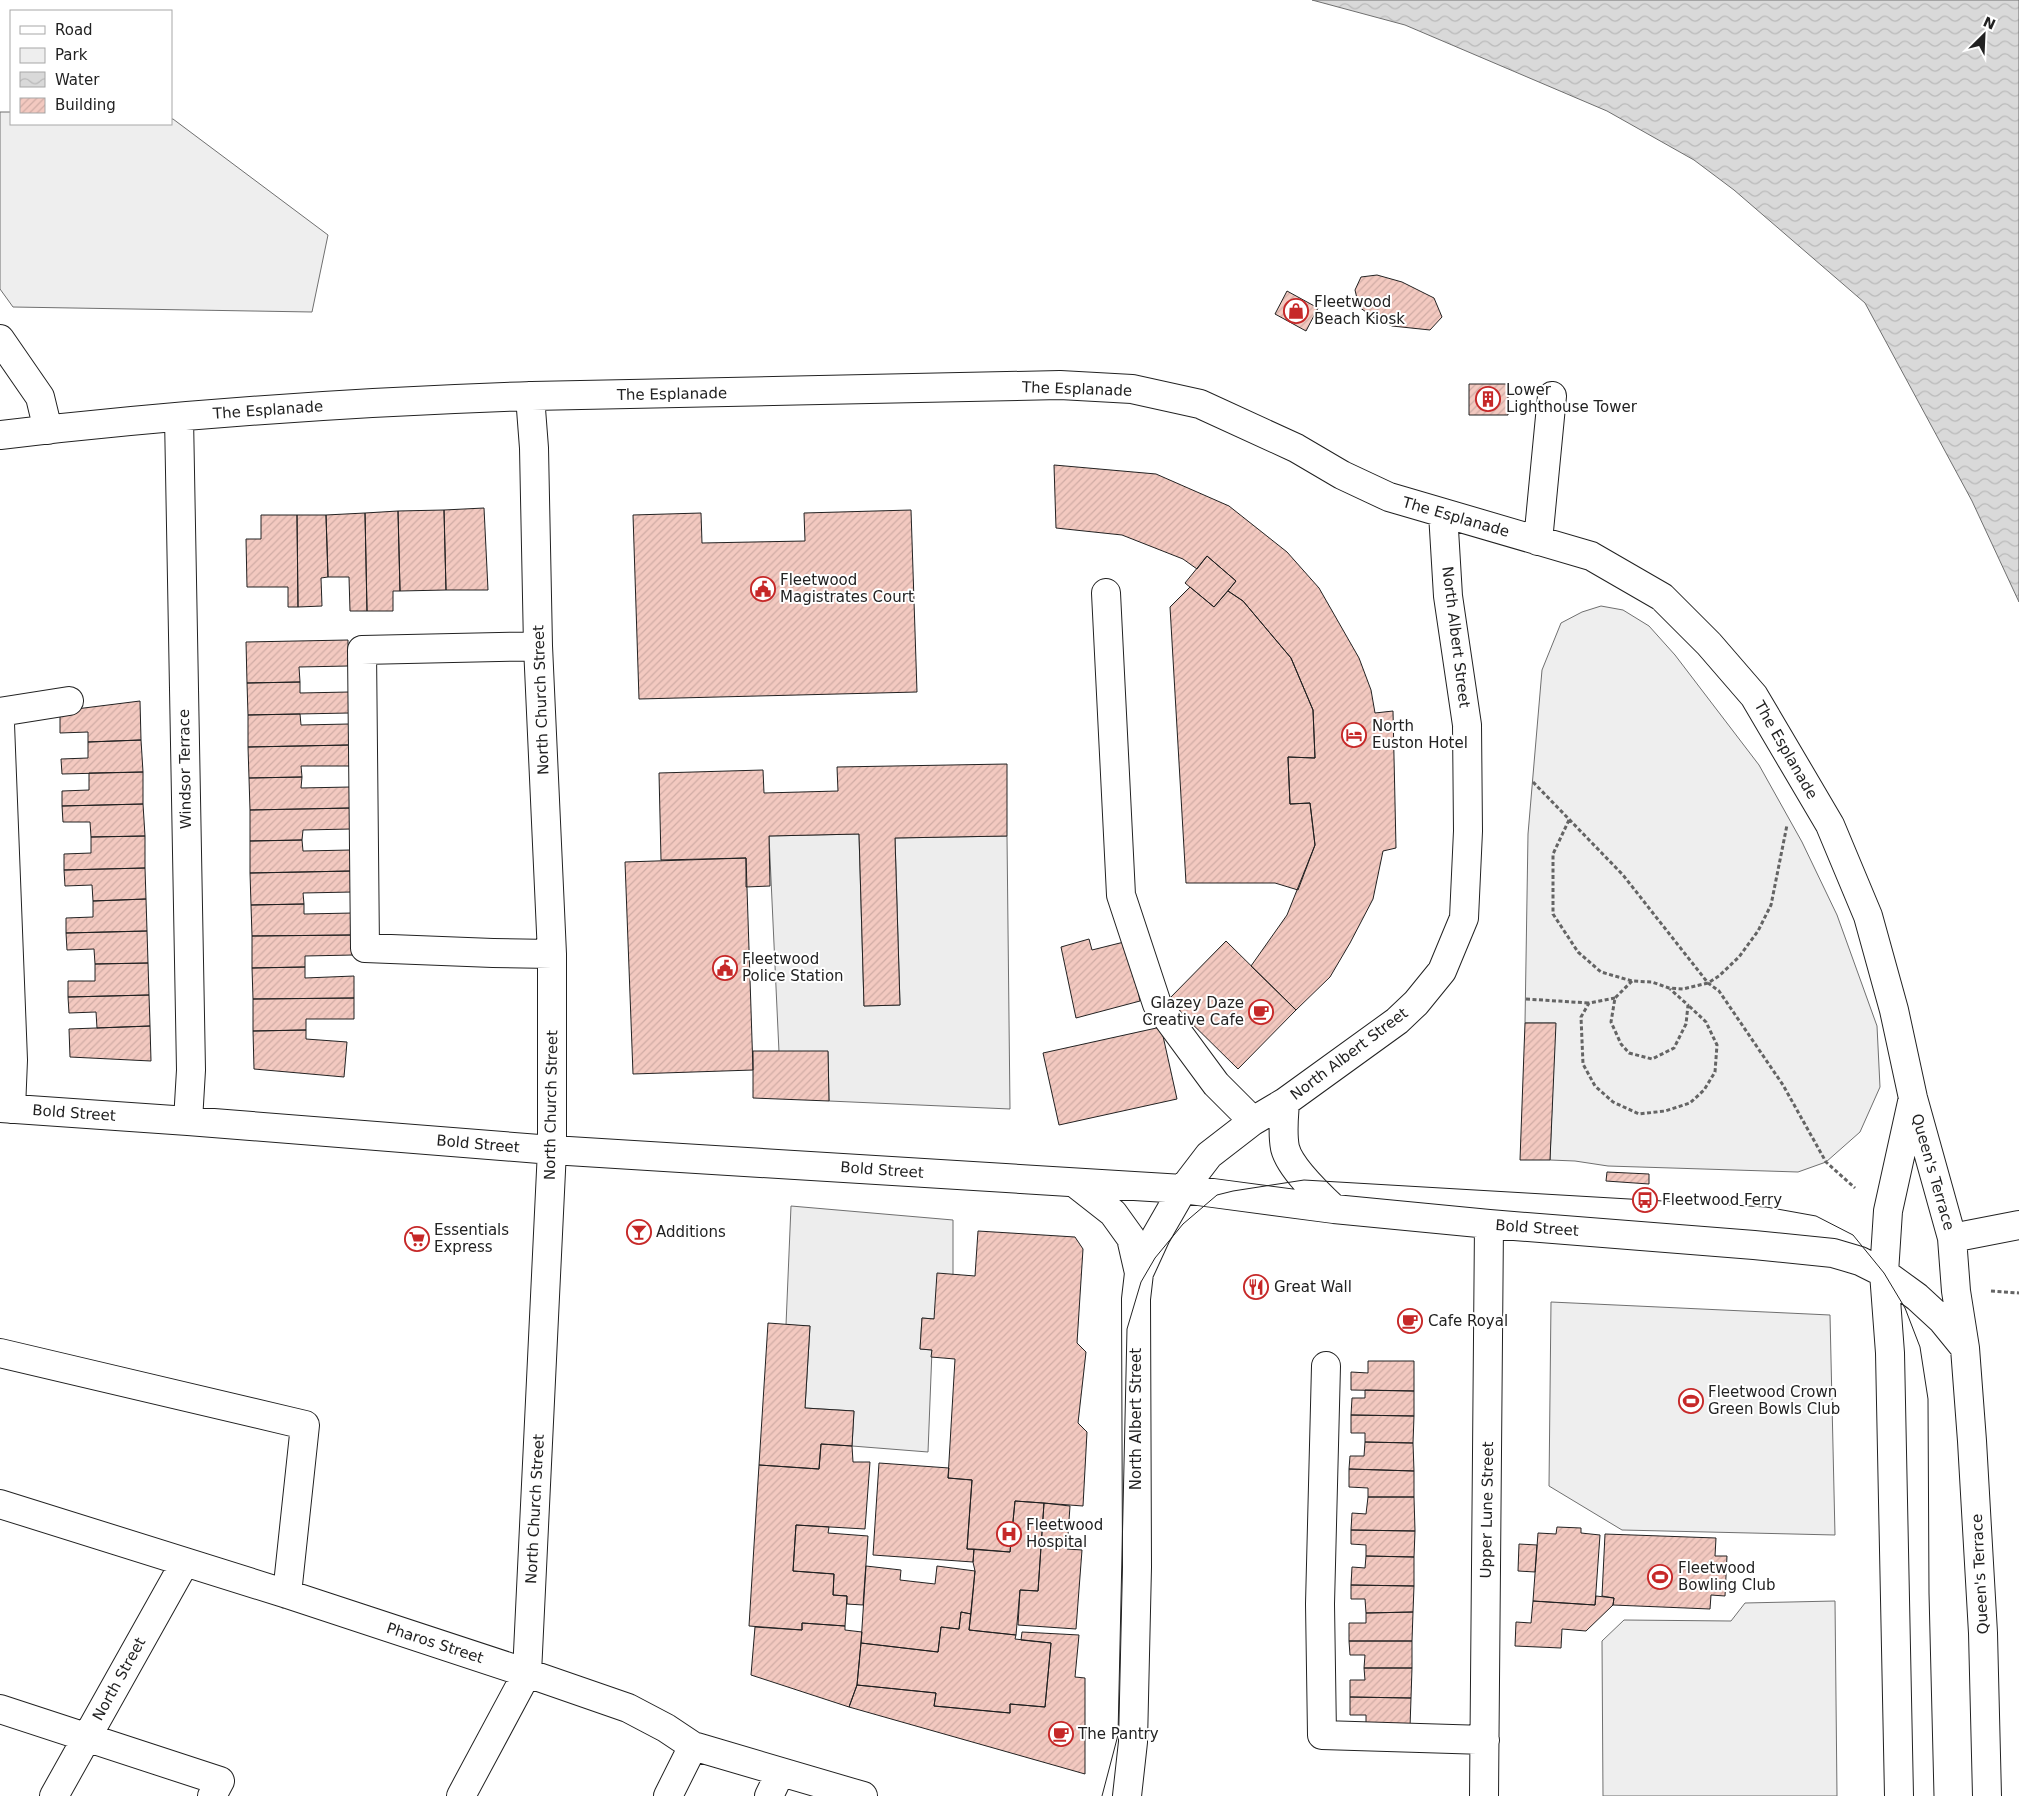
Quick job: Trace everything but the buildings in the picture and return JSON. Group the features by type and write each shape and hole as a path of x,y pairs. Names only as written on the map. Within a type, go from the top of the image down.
{"street":[{"path":"0,339 40,397 48,430"},
{"name":"The Esplanade","path":"0,436 179,416 342,405 530,396 1060,385 1132,389 1200,404 1296,448 1342,475 1389,497 1591,556 1662,597 1709,644 1754,696 1830,825 1868,916 1894,1010 1913,1098"},
{"name":"North Church Street","path":"461,1796 527,1673 552,1150 552,954 538,646 534,448 530,396"},
{"path":"1538,540 1552,396"},
{"name":"Windsor Terrace","path":"179,416 191,1070 188,1121"},
{"name":"North Albert Street","path":"1127,1796 1133,1742 1136,1567 1136,1299 1139,1272 1182,1189 1209,1155 1397,1021 1416,1003 1442,971 1464,918 1468,831 1467,725 1448,596 1443,513"},
{"path":"1106,593 1121,895 1157,1004 1216,1084 1253,1122"},
{"path":"538,646 362,650 365,948 493,954 552,954"},
{"path":"0,712 69,701"},
{"path":"0,724 13,1060 5,1109"},
{"name":"Queen's Terrace","path":"1899,1796 1890,1353 1884,1273 1888,1211 1913,1098"},
{"name":"Queen's Terrace","path":"1913,1098 1952,1238 1956,1291 1965,1348 1984,1633 1987,1796"},
{"name":"North Albert Street","path":"1285,1102 1283,1133 1286,1151 1304,1180 1334,1209"},
{"name":"Bold Street","path":"5,1109 188,1121 552,1150 1076,1184 1182,1189 1334,1209 1489,1224 1734,1243 1833,1254 1860,1261 1884,1273 1917,1297 1942,1320 1965,1348"},
{"path":"1076,1184 1113,1213 1131,1238 1139,1272"},
{"name":"Upper Lune Street","path":"1484,1796 1489,1224"},
{"path":"1952,1238 2019,1225"},
{"path":"0,1353 305,1425 287,1594"},
{"path":"1326,1366 1320,1604 1322,1735 1484,1740"},
{"name":"Pharos Street","path":"0,1504 287,1594 628,1708 666,1728 693,1746 775,1784 863,1796"},
{"name":"North Street","path":"54,1796 185,1562"},
{"path":"0,1709 220,1781 212,1796"},
{"path":"668,1796 693,1746"}],"path":[{"path":"1533,782 1623,875 1708,984 1719,991 1783,1085 1826,1162 1874,1205 1888,1211"},
{"path":"1569,820 1553,854 1553,914 1578,952 1601,972 1632,981 1652,982 1669,988 1683,989 1708,984 1719,976 1758,931 1771,905 1789,818"},
{"path":"1526,999 1589,1003 1614,998 1632,981"},
{"path":"1589,1003 1581,1016 1583,1064 1595,1086 1612,1102 1639,1114 1665,1111 1690,1103 1704,1090 1715,1072 1716,1045 1706,1022 1669,988"},
{"path":"1614,998 1610,1022 1620,1044 1629,1053 1652,1059 1674,1048 1686,1024 1688,1004"},
{"path":"1956,1291 1984,1290 2019,1293"}],"green space":[{"path":"0,112 10,112 10,125 172,125 173,119 328,235 312,312 13,307 0,289"},
{"path":"1601,606 1623,610 1649,626 1675,655 1759,765 1802,842 1837,915 1877,1026 1880,1087 1860,1132 1826,1162 1798,1172 1608,1166 1575,1161 1550,1160 1555,1023 1525,1023 1528,834 1542,670 1561,623 1582,612"},
{"name":"Fleetwood Crown Green Bowls Club","path":"1551,1302 1830,1315 1835,1535 1622,1530 1549,1486"},
{"path":"1835,1601 1837,1796 1603,1796 1602,1641 1624,1620 1731,1621 1745,1603"}],"shaded area":[{"path":"859,834 864,1006 900,1005 895,838 1007,836 1010,1109 829,1101 828,1052 779,1052 769,836"},
{"path":"791,1206 953,1220 953,1274 934,1319 922,1318 920,1349 932,1350 928,1452 852,1446 854,1411 805,1408 810,1326 786,1325"}],"water":[{"path":"1312,0 2019,0 2019,602 1972,501 1865,303 1734,190 1694,160 1607,111 1405,25"}],"tram line":[{"path":"1102,1796 1118,1735 1127,1329 1141,1282 1155,1258 1183,1224 1217,1195 1304,1180 1766,1207 1816,1216 1853,1235 1884,1273 1905,1308 1920,1347 1928,1399 1929,1593 1934,1796"}],"place":[{"name":"Fleetwood Beach Kiosk","path":"1296,311"},
{"name":"Lower Lighthouse Tower","path":"1488,399"},
{"name":"Fleetwood Magistrates Court","path":"763,589"},
{"name":"North Euston Hotel","path":"1354,735"},
{"name":"Fleetwood Police Station","path":"725,968"},
{"name":"Glazey Daze Creative Cafe","path":"1261,1012"},
{"name":"Fleetwood Ferry","path":"1645,1200"},
{"name":"Additions","path":"639,1232"},
{"name":"Essentials Express","path":"417,1239"},
{"name":"Great Wall","path":"1256,1287"},
{"name":"Cafe Royal","path":"1410,1321"},
{"name":"Fleetwood Crown Green Bowls Club","path":"1691,1401"},
{"name":"Fleetwood Hospital","path":"1009,1534"},
{"name":"Fleetwood Bowling Club","path":"1660,1577"},
{"name":"The Pantry","path":"1061,1734"}]}
